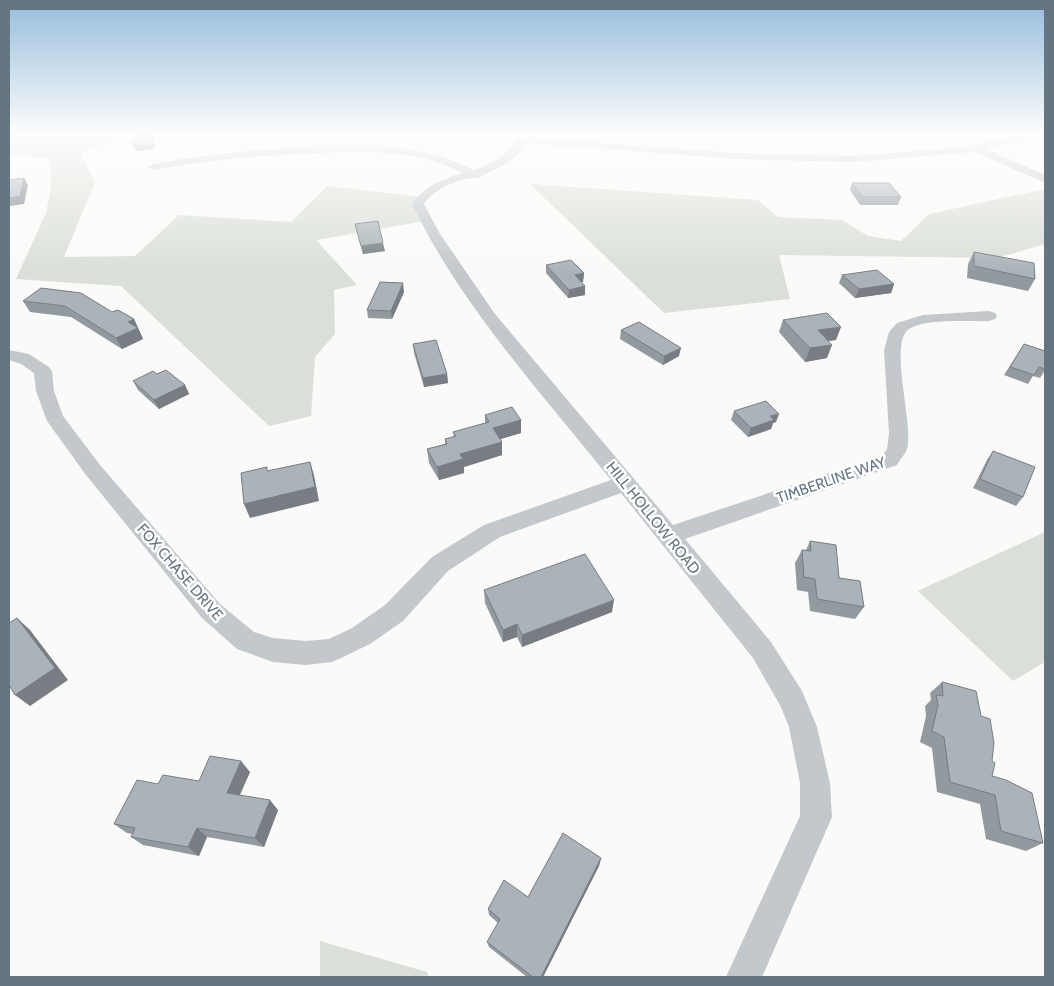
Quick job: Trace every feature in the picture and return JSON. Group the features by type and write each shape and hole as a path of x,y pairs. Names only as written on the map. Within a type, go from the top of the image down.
{"street":[{"name":"HILL HOLLOW ROAD","path":"456,181 426,193 418,204 422,214 489,317 762,650 792,700 803,727 815,783 816,818 744,977"},
{"name":"TIMBERLINE WAY","path":"668,536 890,460 896,456 899,446 893,381 892,340 900,327 918,320 989,316"},
{"name":"FOX CHASE DRIVE","path":"9,355 33,362 43,371 45,391 54,417 94,470 211,611 246,641 273,650 306,653 332,650 361,636 394,613 440,564 492,531 625,483"}],"shaded area":[{"path":"51,181 95,182 64,257 135,256 179,215 291,222 327,186 423,197 425,221 316,240 357,285 334,290 335,334 315,357 311,416 269,426 121,286 16,279 46,213"},
{"path":"530,184 758,200 778,217 842,220 868,236 901,241 929,214 1045,189 1045,244 997,258 779,255 790,299 664,313"},
{"path":"1045,532 1045,662 1013,681 918,591"},
{"path":"320,941 427,972 428,977 320,977"}],"building":[{"path":"9,181 23,181 20,196 9,198"},
{"path":"852,183 889,183 901,197 863,197"},
{"path":"378,221 383,243 361,246 355,224"},
{"path":"974,252 1034,263 1035,279 974,266"},
{"path":"571,260 584,273 575,275 585,286 569,290 546,265"},
{"path":"877,270 894,284 859,289 842,275"},
{"path":"380,282 403,283 391,311 367,310"},
{"path":"41,288 81,293 112,312 118,310 134,319 128,322 138,328 116,338 65,306 23,301"},
{"path":"827,313 841,327 818,330 832,345 810,348 783,320"},
{"path":"639,322 681,348 664,356 621,330"},
{"path":"436,340 447,374 423,378 413,344"},
{"path":"1024,344 1045,351 1045,369 1039,367 1034,375 1010,367"},
{"path":"166,370 185,385 154,400 133,381 153,371 157,374"},
{"path":"766,401 779,414 770,416 774,420 751,428 734,411"},
{"path":"512,407 521,420 493,428 502,442 460,454 463,459 437,467 427,449 447,444 445,439 456,436 453,432 489,422 485,415"},
{"path":"993,451 1035,467 1023,497 980,479"},
{"path":"310,462 315,487 244,504 241,473 267,467 267,471"},
{"path":"810,541 836,545 839,578 860,581 864,607 817,599 815,579 804,577 802,550 811,551"},
{"path":"585,554 614,600 522,635 517,624 503,630 484,590"},
{"path":"17,618 55,668 15,695 9,685 9,623"},
{"path":"942,682 976,691 981,716 990,719 994,743 992,761 995,763 992,776 1006,780 1032,793 1043,843 1001,831 995,795 950,782 944,737 932,731 938,705 936,695 943,696"},
{"path":"210,756 241,761 227,793 270,800 255,838 197,828 188,847 131,837 135,828 114,824 137,780 158,784 163,775 199,781"},
{"path":"563,833 601,858 541,977 533,977 487,942 500,919 488,909 504,880 528,897"}]}
